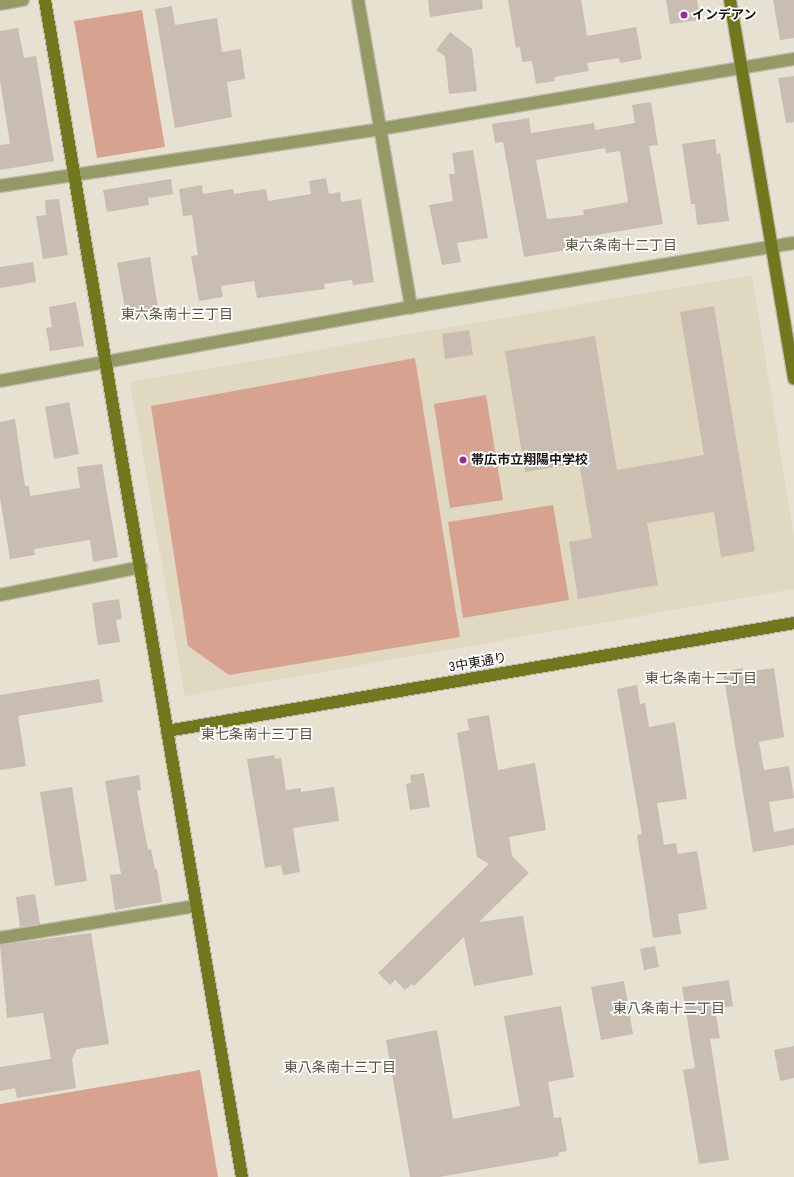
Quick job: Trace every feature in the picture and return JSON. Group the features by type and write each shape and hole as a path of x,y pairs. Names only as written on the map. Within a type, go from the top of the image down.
{"street":[{"path":"0,4 23,0"},
{"path":"45,0 242,1177"},
{"path":"358,0 411,307"},
{"path":"730,0 794,379"},
{"path":"0,186 380,129 794,59"},
{"path":"0,381 411,307 794,243"},
{"path":"0,595 141,567"},
{"name":"3中東通り","path":"167,731 794,623"},
{"path":"0,938 196,906"}],"shaded area":[{"path":"142,10 165,147 97,158 74,21"},
{"name":"帯広市立翔陽中学校","path":"752,275 794,537 794,589 185,696 130,382"},
{"path":"415,358 460,637 229,675 188,646 151,406"},
{"path":"486,395 503,500 450,508 434,404"},
{"path":"553,505 569,600 463,618 448,522"},
{"path":"200,1070 218,1177 0,1177 0,1104"}],"building":[{"path":"428,0 482,0 483,9 430,17"},
{"path":"508,0 581,0 587,36 636,27 642,59 620,63 619,58 587,63 589,71 554,77 555,81 536,84 532,61 522,62 520,47 516,48"},
{"name":"インデアン","path":"666,0 697,0 700,20 670,24"},
{"path":"773,0 794,0 794,38 780,40"},
{"path":"172,6 175,25 217,18 222,52 241,49 245,79 227,82 232,117 175,128 155,9"},
{"path":"18,28 24,58 36,56 54,161 0,170 0,145 10,144 0,80 0,31"},
{"path":"450,32 472,49 477,91 449,94 445,56 436,50"},
{"path":"794,76 794,122 786,123 778,78"},
{"path":"651,102 658,145 649,146 663,224 578,238 579,248 524,257 503,142 495,143 492,124 529,118 531,133 594,123 595,130 635,123 632,105","holes":["605,148 606,153 620,151 628,202 583,210 584,215 547,219 536,160"]},
{"path":"715,139 717,154 720,153 729,221 697,225 695,204 691,204 682,144"},
{"path":"473,150 488,238 457,243 461,262 442,265 429,205 453,201 449,174 455,174 452,153"},
{"path":"326,178 329,194 340,192 341,202 361,199 374,282 353,285 352,280 324,284 325,289 257,298 254,281 221,286 223,297 199,301 191,256 198,255 192,215 183,216 179,189 202,185 203,194 233,189 234,194 266,189 268,201 311,194 309,181"},
{"path":"171,179 173,194 148,198 149,205 107,212 103,190"},
{"path":"59,199 68,255 43,259 36,216 46,215 45,200"},
{"path":"150,257 159,315 127,320 117,263"},
{"path":"33,262 36,282 0,288 0,267"},
{"path":"76,302 84,346 50,351 46,328 52,327 49,307"},
{"path":"714,306 755,551 721,557 714,512 647,523 658,585 578,599 569,542 592,538 579,463 525,472 505,351 595,336 617,470 704,455 680,312"},
{"path":"469,330 473,355 445,359 442,334"},
{"path":"69,402 79,454 54,459 45,407"},
{"path":"15,419 25,486 29,486 30,496 80,488 77,467 102,464 118,557 93,562 90,540 34,549 35,555 10,559 0,498 0,422"},
{"path":"119,599 122,619 116,620 120,642 98,645 92,603"},
{"path":"743,668 743,672 774,668 784,737 759,742 764,770 789,766 794,798 769,802 774,832 794,828 794,845 753,852 723,672"},
{"path":"99,679 103,702 18,716 26,766 0,770 0,695"},
{"path":"637,685 640,704 645,703 649,727 675,722 687,799 657,803 664,845 676,843 678,854 697,851 707,909 678,914 681,934 653,938 637,835 642,834 617,689"},
{"path":"489,715 498,770 535,763 546,830 509,837 512,856 529,873 479,922 523,916 533,975 474,986 464,937 414,986 412,984 405,990 395,980 390,985 378,973 489,864 477,857 457,733 469,730 467,719"},
{"path":"274,755 275,759 281,758 286,790 301,788 301,792 334,787 339,821 293,828 300,872 283,875 281,865 265,868 247,759"},
{"path":"424,773 430,807 410,810 406,784 411,783 410,775"},
{"path":"139,775 141,790 137,791 148,850 151,849 155,869 157,869 162,902 115,910 110,875 121,874 105,781"},
{"path":"72,787 87,881 55,886 40,792"},
{"path":"35,894 40,924 20,927 16,897"},
{"path":"91,933 109,1044 77,1049 72,1059 76,1088 17,1098 15,1088 0,1091 0,1067 51,1059 43,1013 7,1018 0,945"},
{"path":"655,946 659,967 644,970 640,949"},
{"path":"729,980 733,1006 715,1009 720,1038 710,1039 729,1160 699,1164 683,1070 695,1068 682,987"},
{"path":"624,981 633,1034 601,1040 591,987"},
{"path":"561,1006 574,1077 548,1082 554,1118 561,1117 567,1151 558,1153 559,1156 439,1177 410,1177 386,1040 437,1030 453,1119 520,1106 504,1016"},
{"path":"794,1046 794,1078 780,1081 774,1050"}],"place":[{"name":"インデアン","path":"684,15"},
{"name":"帯広市立翔陽中学校","path":"463,460"}],"district":[{"name":"東六条南十二丁目","path":"621,245"},
{"name":"東六条南十三丁目","path":"177,314"},
{"name":"東七条南十二丁目","path":"701,678"},
{"name":"東七条南十三丁目","path":"257,734"},
{"name":"東八条南十二丁目","path":"669,1008"},
{"name":"東八条南十三丁目","path":"340,1067"}]}
